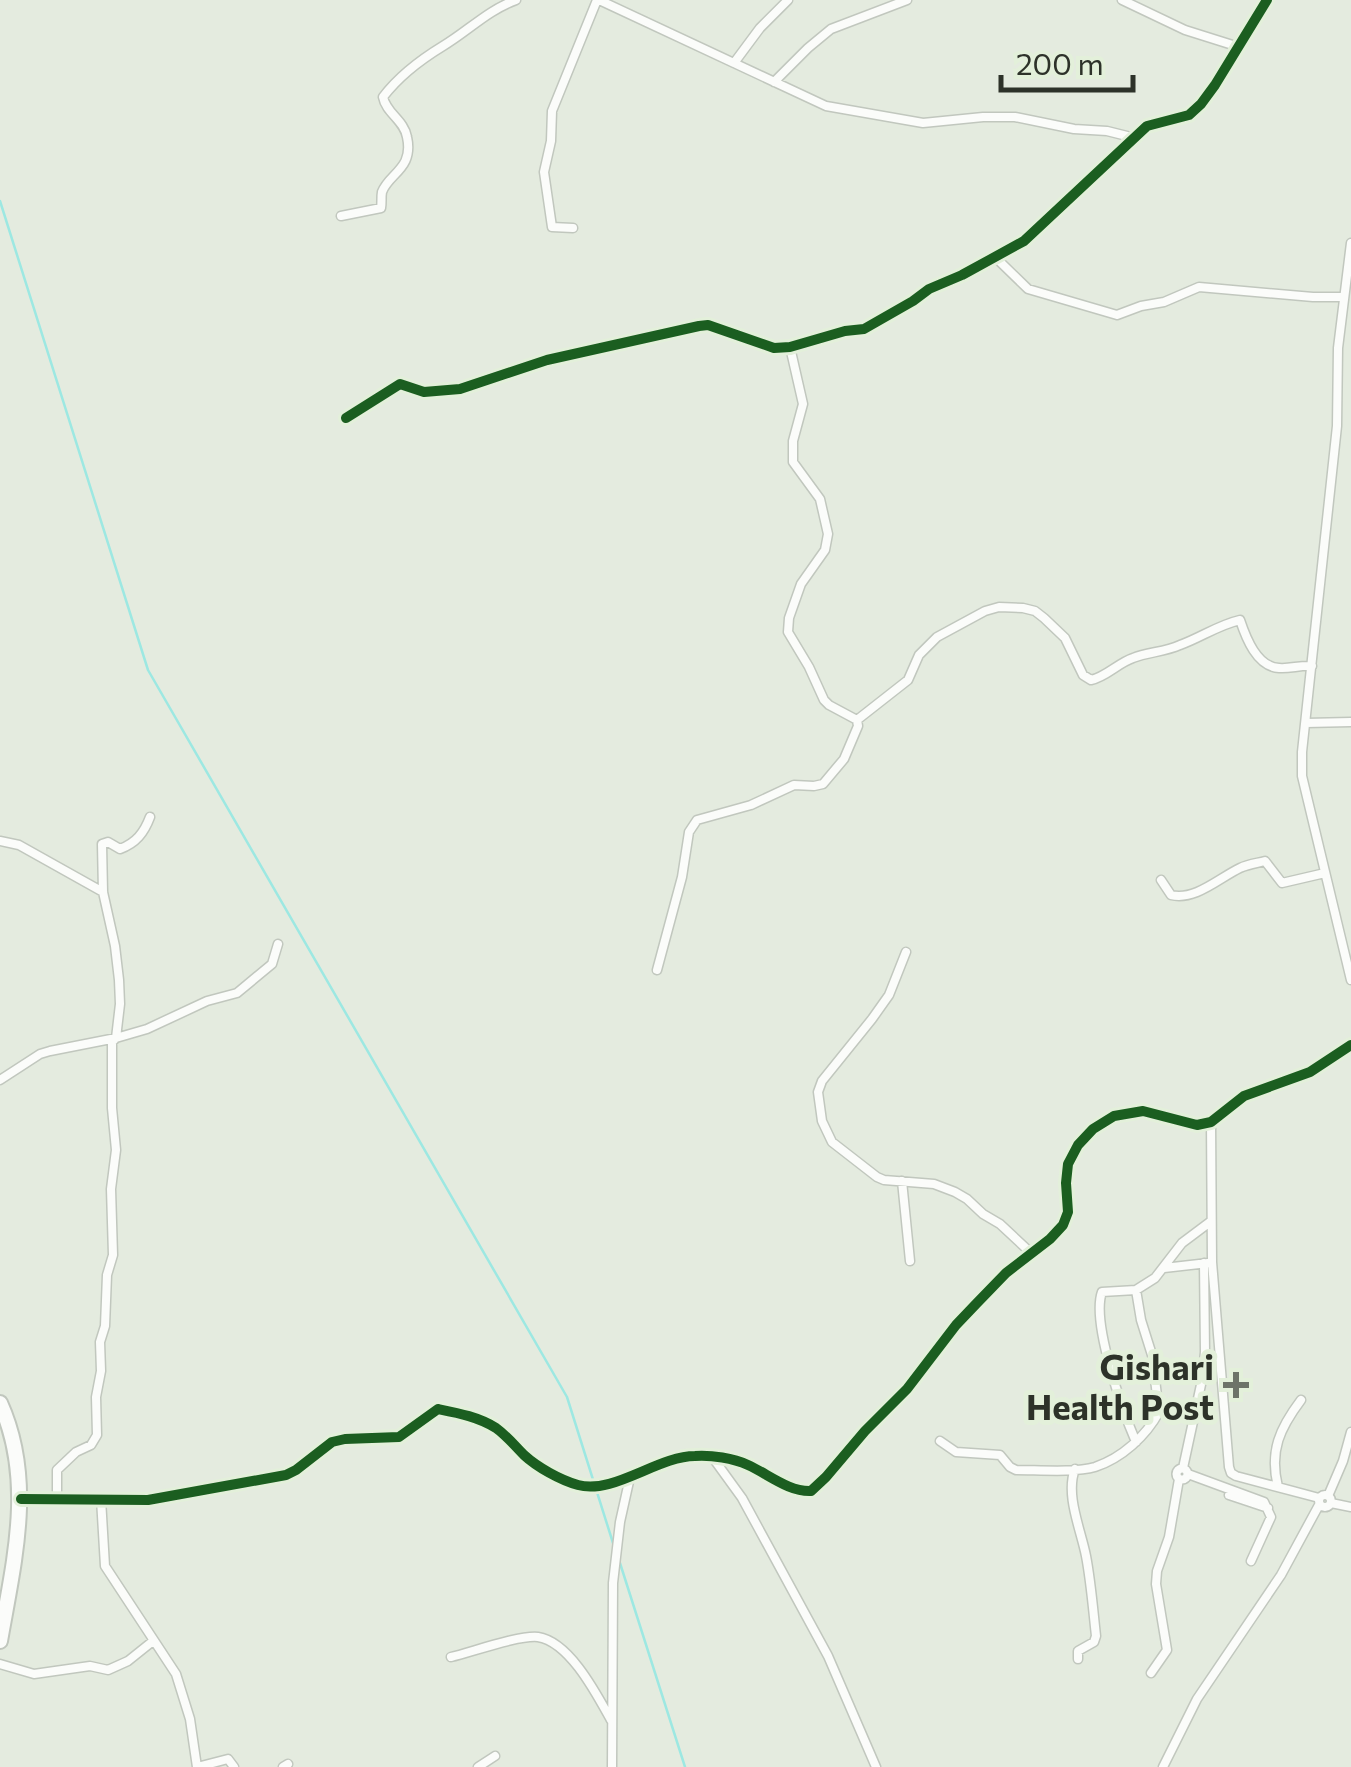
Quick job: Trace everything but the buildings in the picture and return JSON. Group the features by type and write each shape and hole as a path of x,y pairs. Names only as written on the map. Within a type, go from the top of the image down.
{"highway":[{"path":"0,1402 16,1446 21,1498 6,1566 0,1642"}],"street":[{"path":"341,216 381,208 383,190 405,162 406,131 384,104 388,91 430,53 484,16 516,0"},
{"path":"573,228 552,226 544,166 554,103 598,0 826,106 914,122 1015,117 1135,138"},
{"path":"734,62 788,0"},
{"path":"774,82 831,29 906,0"},
{"path":"1122,0 1185,30 1239,47"},
{"path":"346,418 400,384 424,392 460,388 547,360 699,326 708,325 764,346 790,346 864,329 929,289 1024,240 1146,126 1189,115 1215,86 1267,0"},
{"path":"1351,244 1338,348 1336,443 1302,776 1351,980"},
{"path":"994,256 1028,289 1117,315 1199,288 1343,297"},
{"path":"790,346 802,404 793,441 793,462 820,498 828,534 825,550 802,584 788,632 824,700 857,720"},
{"path":"1337,404 1351,410"},
{"path":"857,720 908,680 919,655 937,636 985,611 999,608 1023,608 1044,618 1065,638 1090,680 1100,678 1129,658 1178,646 1240,620 1249,648 1272,668 1312,666"},
{"path":"657,970 696,820 751,805 794,784 822,784 849,750 857,720"},
{"path":"1306,723 1351,722"},
{"path":"57,1498 57,1470 76,1452 91,1445 97,1435 100,1342 113,1255 111,1190 116,1150 111,1066 120,980 103,892 102,844 108,842 120,849 129,846 144,831 150,817"},
{"path":"0,840 103,892"},
{"path":"1160,880 1170,895 1181,897 1240,868 1265,861 1282,883 1325,873"},
{"path":"1342,933 1351,924"},
{"path":"0,1080 50,1050 147,1029 207,1001 242,990 272,964 278,944"},
{"path":"906,952 889,995 822,1081 818,1097 822,1120 832,1142 877,1177 939,1184 964,1196 1030,1254"},
{"path":"21,1498 148,1500 286,1475 332,1442 398,1437 436,1409 484,1422 528,1459 572,1483 593,1487 682,1457 699,1456 742,1462 783,1484 811,1491 907,1390 956,1324 1006,1274 1057,1232 1066,1219 1068,1164 1092,1129 1114,1116 1143,1111 1197,1124 1211,1122 1244,1096 1310,1072 1351,1045"},
{"path":"1152,1673 1167,1650 1157,1571 1184,1474 1205,1352 1211,1122"},
{"path":"902,1181 910,1261"},
{"path":"1136,1442 1104,1343 1099,1296 1106,1290 1136,1290 1148,1284 1182,1242 1210,1222"},
{"path":"1164,1268 1208,1263"},
{"path":"1208,1263 1231,1473 1351,1507"},
{"path":"940,1441 956,1452 1000,1455 1012,1469 1097,1466 1136,1442 1159,1412 1152,1355 1136,1290"},
{"path":"1278,1487 1273,1458 1277,1441 1301,1400"},
{"path":"1163,1767 1197,1698 1281,1575 1324,1501 1344,1461 1351,1432"},
{"path":"713,1458 742,1498 828,1656 876,1767"},
{"path":"1075,1469 1075,1517 1086,1556 1096,1636 1094,1642 1078,1651 1078,1659"},
{"path":"1184,1474 1264,1502 1272,1517 1252,1561"},
{"path":"1184,1474 1268,1508"},
{"path":"1235,1492 1236,1476"},
{"path":"612,1767 612,1583 630,1477"},
{"path":"101,1499 105,1566 176,1674 183,1690 197,1767 228,1759 234,1767"},
{"path":"452,1657 529,1638 544,1639 559,1648 586,1677 613,1724"},
{"path":"0,1664 34,1674 90,1666 108,1670 128,1661 153,1640"},
{"path":"478,1767 495,1756"}],"waterway":[{"path":"0,201 148,670 567,1397 613,1543"},
{"path":"619,1560 685,1767"}],"cycle path":[{"path":"346,418 400,384 424,392 460,389 547,360 699,326 708,325 774,348 864,329 929,289 1024,241 1147,126 1189,115 1215,85 1267,0"},
{"path":"21,1499 148,1500 286,1475 332,1442 399,1437 438,1409 489,1424 535,1464 578,1485 606,1485 666,1462 702,1456 736,1460 787,1486 811,1491 907,1389 956,1325 1006,1273 1063,1225 1068,1212 1068,1164 1093,1129 1114,1116 1143,1111 1197,1125 1211,1122 1244,1096 1310,1072 1351,1045"}],"place":[{"name":"Gishari Health Post","path":"1236,1385"}]}
